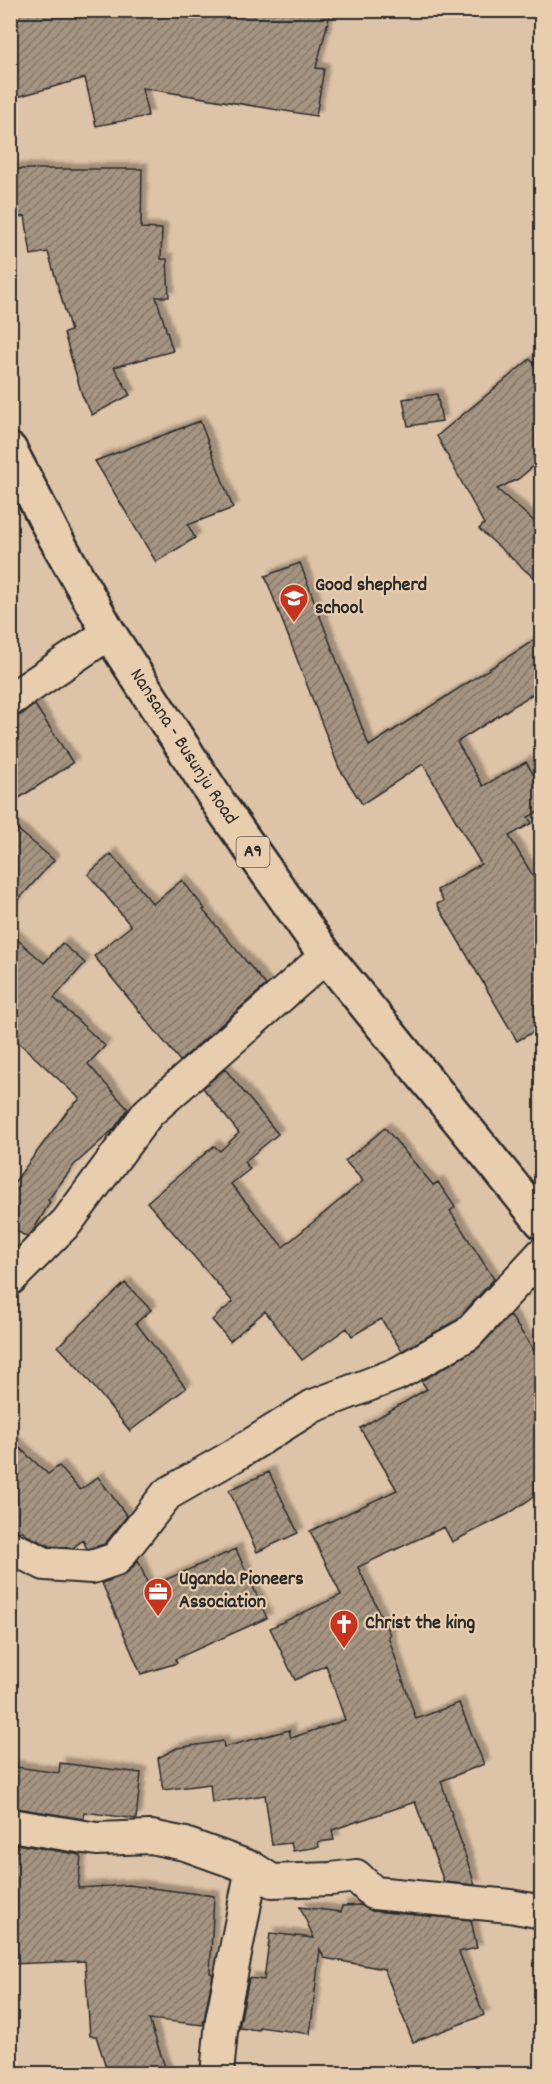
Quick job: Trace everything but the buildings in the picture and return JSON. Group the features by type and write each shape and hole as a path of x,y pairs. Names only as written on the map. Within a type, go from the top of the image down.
{"main road":[{"name":"Nansana - Busunju Road","path":"10,450 51,532 109,633 222,808 326,956 536,1203"}],"street":[{"path":"10,699 109,633"},
{"path":"10,1279 67,1222 148,1113 326,956"},
{"path":"10,1547 45,1564 92,1567 116,1558 167,1494 313,1406 397,1374 468,1334 542,1254"},
{"path":"10,1825 97,1839 151,1837 185,1844 252,1868 272,1881 356,1876 374,1893 510,1906 542,1912"},
{"path":"217,2073 222,2020 252,1868"}],"place":[{"name":"Good shepherd school","path":"294,624"},
{"name":"Uganda Pioneers Association","path":"158,1618"},
{"name":"Christ the king","path":"344,1650"}]}
